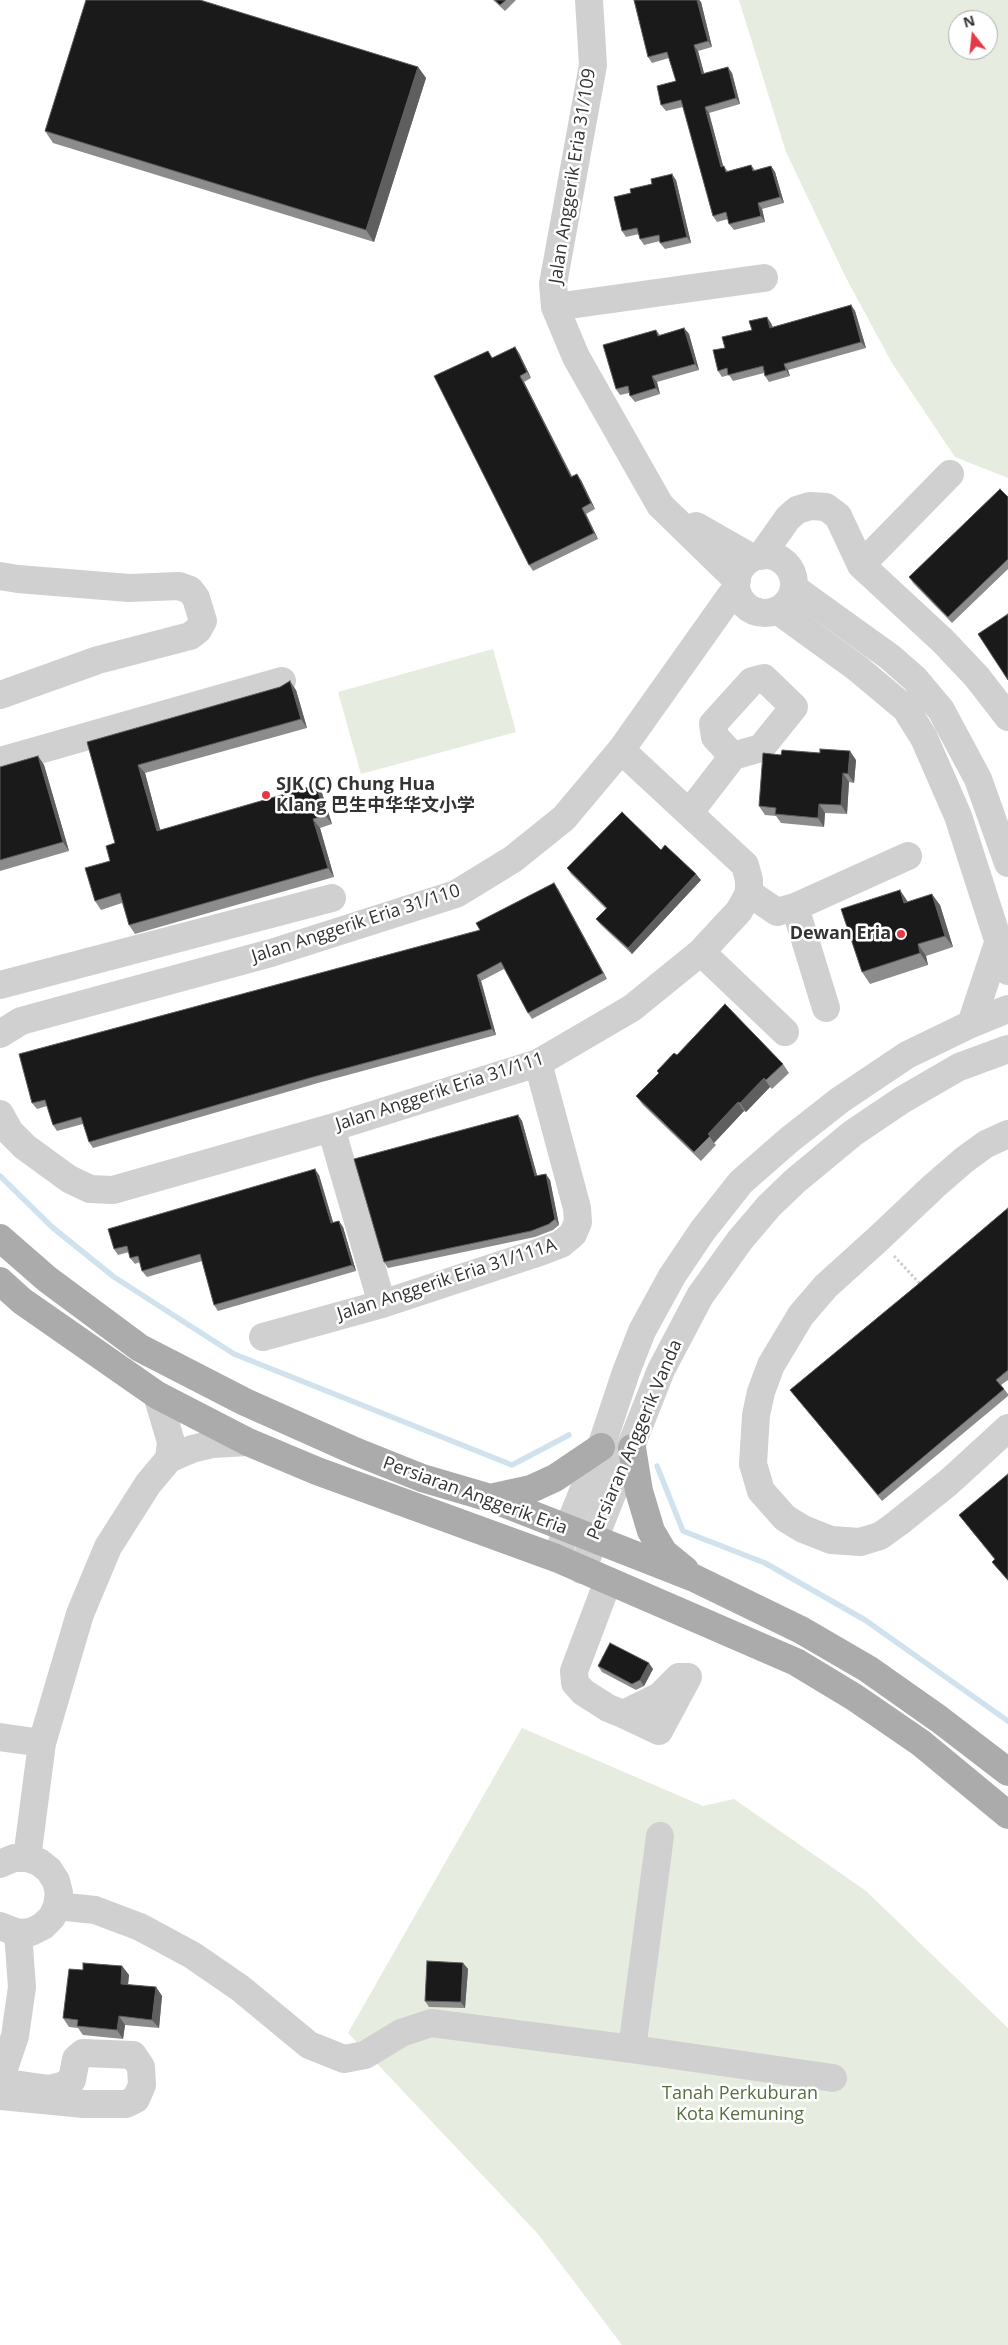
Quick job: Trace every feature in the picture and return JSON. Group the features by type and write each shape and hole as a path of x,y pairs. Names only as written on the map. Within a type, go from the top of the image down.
{"main road":[{"name":"Persiaran Anggerik Eria","path":"0,1238 47,1279 140,1348 245,1402 357,1452 422,1478 490,1498 694,1578 801,1630 868,1669 939,1718 1008,1772"},
{"name":"Persiaran Anggerik Eria","path":"0,1281 22,1301 157,1396 248,1442 316,1471 556,1558 796,1662 854,1697 920,1743 1008,1815"},
{"path":"490,1498 531,1489 554,1478 601,1446"},
{"path":"632,1448 639,1491 652,1531 664,1553 694,1578"}],"street":[{"name":"Jalan Anggerik Eria 31/109","path":"589,0 593,65 553,284 555,307 576,357 660,505 747,570"},
{"path":"555,307 764,278"},
{"path":"950,474 861,565 943,641 977,677 1008,717"},
{"name":"Jalan Anggerik Eria 31/110","path":"0,1034 21,1021 271,953 456,894 513,859 564,818 621,750 747,570 788,518 798,510 810,506 826,508 838,516 861,565"},
{"path":"778,558 786,563 794,579 794,588 788,601 777,610 768,613 751,609 739,596 747,570 778,558"},
{"path":"0,576 129,588 179,586 190,590 200,607 203,621 198,630 190,636 98,660 0,695"},
{"path":"794,588 890,657 915,679 941,710 978,779 1008,863"},
{"path":"777,610 856,668 906,709 924,738 948,790 1008,971"},
{"path":"0,761 282,681"},
{"path":"621,750 745,865 749,880 749,893 776,912 795,907 908,856"},
{"path":"690,812 733,756"},
{"name":"Jalan Anggerik Eria 31/111","path":"0,1114 10,1132 25,1147 69,1179 90,1189 113,1190 330,1128 538,1063 632,1008 701,952 739,911 749,893"},
{"path":"0,985 332,898"},
{"path":"795,907 826,1008"},
{"path":"971,1024 998,943"},
{"path":"701,952 786,1032"},
{"name":"Persiaran Anggerik Vanda","path":"556,1558 601,1446 642,1331 672,1276 703,1230 742,1182 789,1140 840,1100 907,1055 971,1024 1008,1010"},
{"name":"Persiaran Anggerik Vanda","path":"582,1570 632,1448 661,1370 700,1296 723,1262 770,1206 820,1158 902,1100 959,1067 1008,1049"},
{"name":"Jalan Anggerik Eria 31/111A","path":"263,1337 382,1304 540,1252 561,1244 573,1234 578,1222 577,1208 538,1063"},
{"path":"330,1128 382,1304"},
{"path":"1008,1134 986,1144 964,1160 826,1286 801,1315 771,1365 761,1392 756,1415 753,1464 761,1491 785,1518 802,1529 832,1540 860,1542 880,1536 949,1482 1008,1428"},
{"path":"27,1858 42,1743 80,1614 108,1547 148,1484 168,1459 171,1442 157,1396"},
{"path":"168,1459 212,1444 248,1442"},
{"path":"608,1581 574,1671 575,1683 583,1692 608,1708 659,1731 688,1677 679,1677 660,1696 623,1714"},
{"path":"0,1737 42,1743"},
{"path":"632,2049 660,1836"},
{"path":"0,1864 14,1858 27,1858 39,1862 49,1870 56,1881 59,1893 58,1906 52,1917 42,1926 31,1932 9,1930 22,1987 15,2036 0,2081 49,2089 62,2086 72,2080"},
{"path":"58,1906 95,1910 140,1927 192,1955 240,1988 309,2045 344,2059 364,2055 401,2033 430,2023 632,2049 833,2078"},
{"path":"0,2096 84,2104 126,2104 136,2099 142,2084 141,2067 133,2055 83,2053 76,2058 72,2080 74,2090 84,2104"}],"path":[{"path":"878,1239 924,1289"}],"green space":[{"path":"739,0 1008,0 1008,478 955,457 892,363 845,276 786,152"},
{"path":"493,649 516,732 361,774 338,692"},
{"name":"Tanah Perkuburan Kota Kemuning","path":"522,1728 703,1806 734,1799 866,1891 1008,2028 1008,2345 622,2345 538,2234 348,2033"}],"building":[{"path":"86,0 200,0 418,67 366,230 45,131"},
{"path":"495,0 506,0 500,5"},
{"path":"634,0 697,0 708,41 694,45 702,74 728,67 736,98 705,107 721,167 724,166 726,172 751,165 753,171 771,166 780,197 758,203 761,216 729,224 726,212 713,216 681,100 661,105 657,86 676,81 667,52 648,57"},
{"path":"672,174 687,237 660,243 659,235 640,239 637,228 622,231 614,197 631,193 630,189 652,184 651,179"},
{"path":"851,305 861,342 784,364 786,370 765,376 763,366 728,375 727,368 718,371 713,350 725,348 722,337 752,330 749,321 767,317 770,328"},
{"path":"684,328 695,364 652,376 656,388 630,396 628,386 616,389 603,345 656,330 658,336"},
{"path":"515,347 527,372 520,376 571,477 577,474 591,503 582,508 594,533 529,565 434,376 488,351 492,358"},
{"path":"1000,489 1008,497 1008,559 948,617 909,577"},
{"path":"1008,614 1008,680 978,634"},
{"path":"290,681 301,719 138,765 157,831 316,785 325,815 313,819 328,868 129,925 120,893 95,901 85,868 110,861 106,846 115,843 87,742 280,687"},
{"path":"820,749 850,751 848,774 843,773 841,805 819,804 818,818 775,814 776,808 759,806 763,753 781,755 782,750 820,753"},
{"path":"38,756 63,842 0,860 0,767"},
{"path":"622,812 661,850 665,845 696,874 628,948 596,919 607,908 567,868"},
{"path":"554,883 603,973 528,1013 501,962 477,975 492,1029 313,1077 89,1142 81,1117 53,1125 45,1100 32,1103 19,1054 480,930 476,923"},
{"name":"Dewan Eria","path":"900,890 904,903 932,894 945,936 918,944 920,953 862,972 841,909"},
{"path":"725,1004 783,1064 766,1080 764,1078 740,1103 738,1102 694,1152 636,1096 659,1073 657,1071 674,1053 677,1055"},
{"path":"518,1115 535,1176 546,1174 555,1219 549,1224 531,1231 384,1262 354,1159"},
{"path":"315,1169 331,1223 339,1221 352,1265 214,1305 200,1254 142,1271 138,1256 130,1258 127,1246 114,1249 108,1229"},
{"path":"1008,1208 1008,1370 996,1380 1004,1389 878,1495 790,1390"},
{"path":"1008,1474 1008,1580 992,1562 995,1559 959,1515"},
{"path":"610,1643 649,1663 640,1680 632,1684 598,1666"},
{"path":"427,1961 463,1963 461,2002 425,2001"},
{"path":"83,1963 122,1966 121,1984 156,1987 152,2020 119,2016 117,2030 77,2026 78,2020 63,2018 69,1969 83,1970"}],"waterway":[{"path":"0,1176 52,1227 114,1277 234,1354 512,1465 569,1435"},
{"path":"657,1466 683,1531 765,1563 865,1620 1008,1721"}],"place":[{"name":"SJK (C) Chung Hua Klang 巴生中华华文小学","path":"266,795"},
{"name":"Dewan Eria","path":"901,934"}]}
